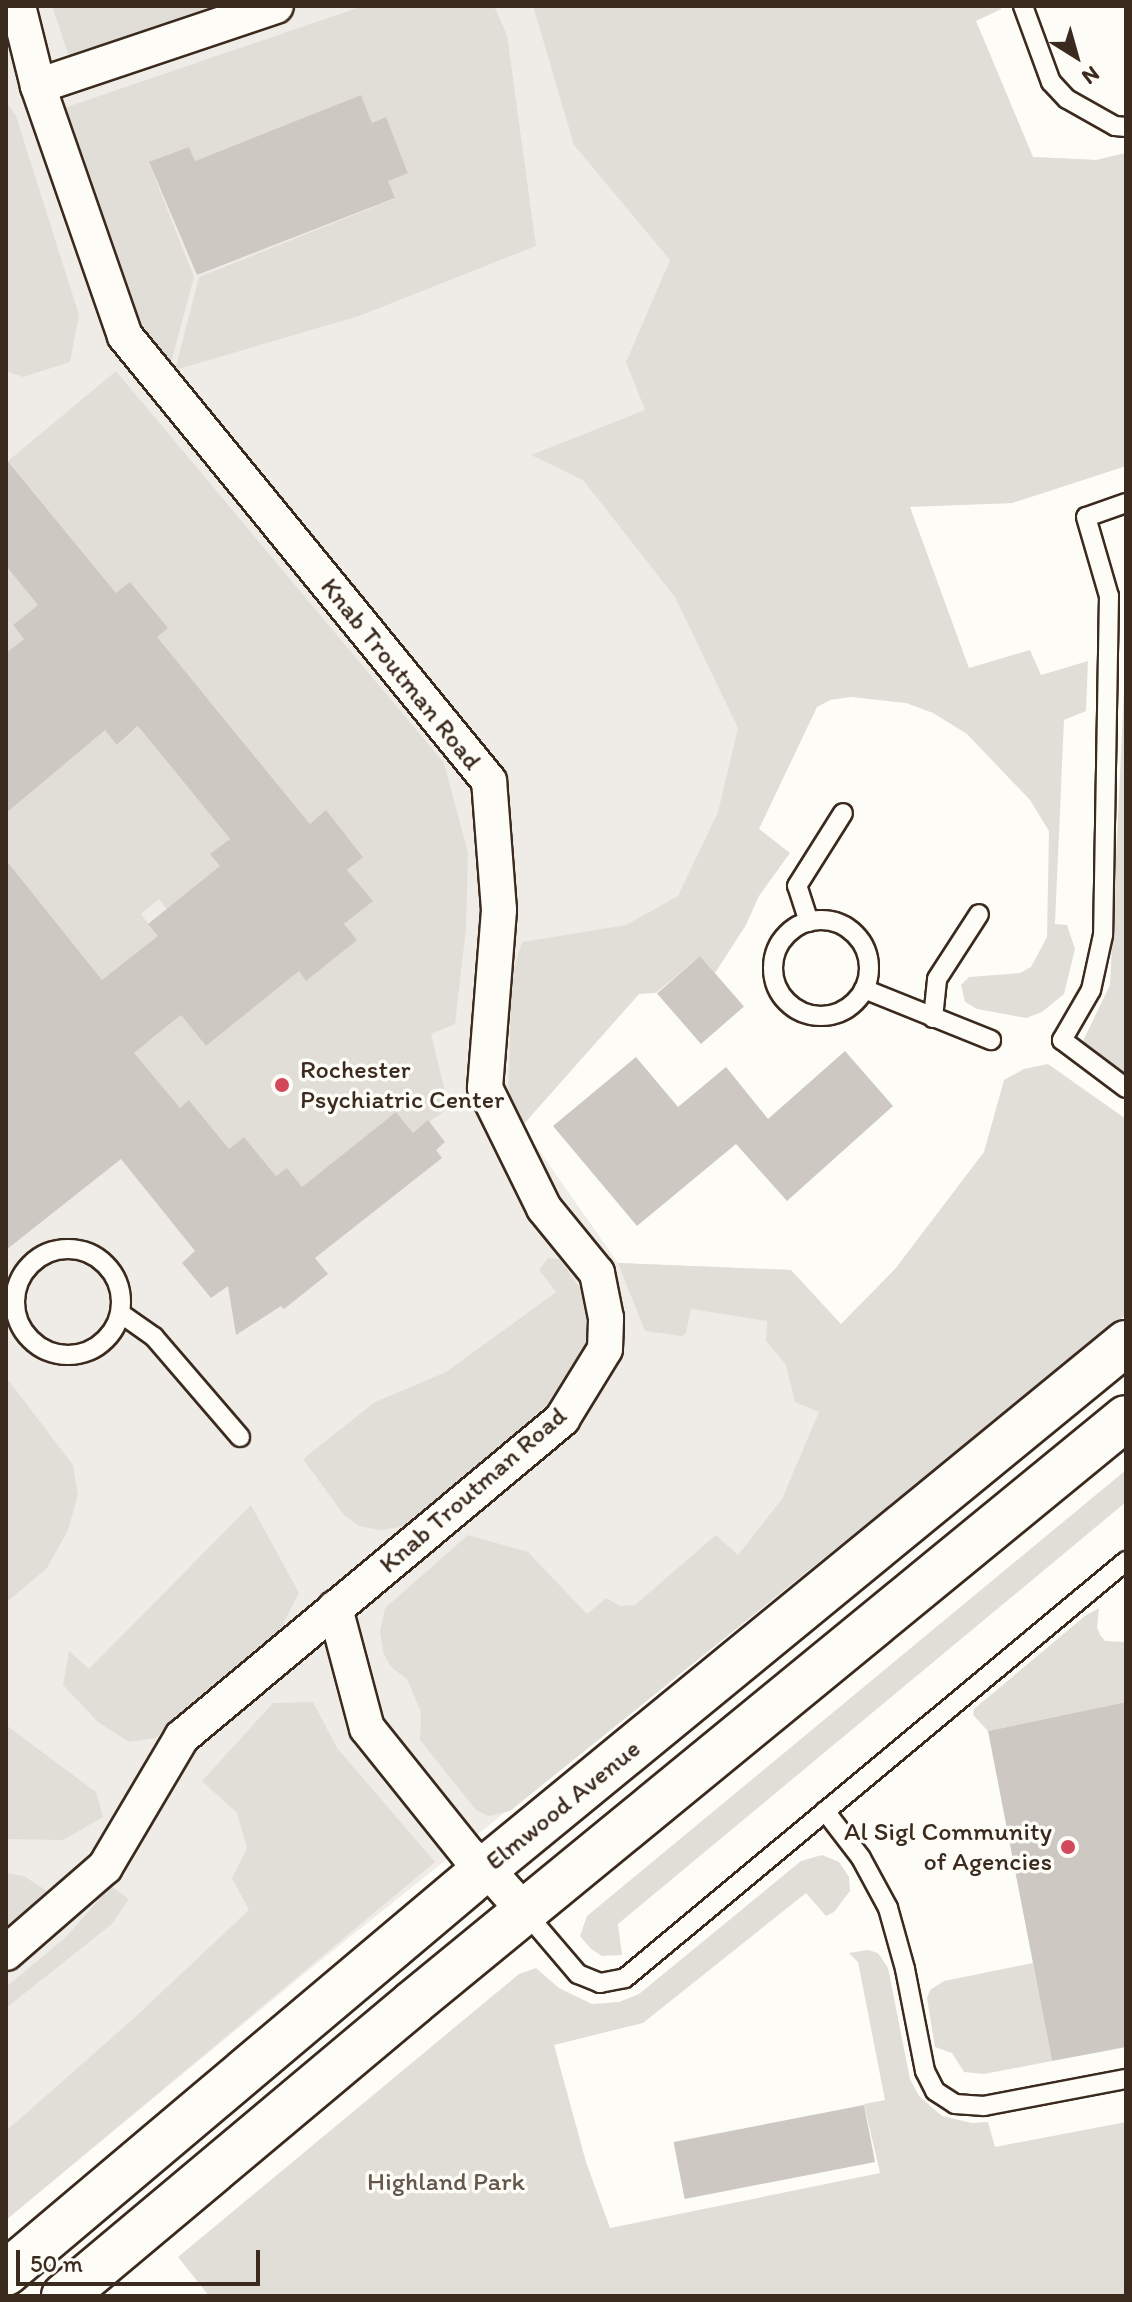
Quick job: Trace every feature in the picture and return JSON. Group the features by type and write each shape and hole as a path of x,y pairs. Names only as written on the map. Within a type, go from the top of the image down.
{"main road":[{"name":"Elmwood Avenue","path":"6,2273 486,1868 1126,1343"},
{"path":"64,2296 1126,1418"}],"street":[{"name":"Knab Troutman Road","path":"6,1953 105,1867 182,1737 562,1419 605,1349 606,1318 597,1273 544,1208 485,1088 499,910 489,781 125,336 25,61 18,6"},
{"path":"25,61 276,6"},
{"path":"335,1608 367,1728 468,1854 486,1868 525,1912"}],"lane":[{"path":"1023,6 1051,82 1067,99 1115,126 1126,127"},
{"path":"1126,503 1086,517 1109,596 1103,935 1091,990 1062,1040 1126,1088"},
{"path":"809,922 797,886 843,813"},
{"path":"933,1018 937,979 979,914"},
{"path":"825,920 853,932 867,958 864,989 842,1012 826,1016 802,1012 782,998 773,976 775,951 795,928 809,922 825,920"},
{"path":"864,989 991,1040"},
{"path":"120,1313 103,1342 87,1351 69,1355 51,1352 35,1344 23,1330 16,1314 15,1296 20,1278 31,1263 62,1249 95,1255 117,1280 120,1313 154,1337 240,1437"},
{"path":"525,1912 558,1956 578,1974 600,1983 617,1982 635,1971 1126,1561"},
{"path":"825,1811 861,1858 888,1908 905,1969 925,2071 935,2091 955,2104 984,2106 1126,2079"}],"shaded area":[{"name":"Rochester Psychiatric Center","path":"6,6 1000,6 1001,9 976,21 1033,157 1096,160 1126,153 1126,466 1012,503 910,506 639,994 522,1126 618,1263 791,1270 948,1456 299,1978 6,2220"}],"green space":[{"path":"52,6 265,6 75,74"},
{"path":"363,6 494,6 507,35 536,246 359,316 175,370 199,277 394,199 388,181 408,172 386,118 372,123 361,95 195,161 189,147 149,163 194,277 169,370 130,313 61,109"},
{"path":"533,6 1000,6 1001,9 976,21 1033,157 1096,160 1126,153 1126,466 1012,503 910,507 969,668 1030,650 1041,675 1088,661 1086,711 1064,720 1055,924 1067,925 1075,949 1064,994 1042,1012 1026,1018 977,1009 965,1002 961,985 969,977 1020,973 1031,967 1047,937 1049,831 1030,800 967,734 933,713 906,703 851,697 830,700 817,707 759,829 790,853 759,896 746,925 715,973 700,956 656,993 639,994 522,1126 508,1100 512,974 522,942 626,925 678,896 718,812 738,728 675,597 583,480 531,455 645,410 626,362 670,260 574,145"},
{"path":"6,101 16,116 79,315 70,362 23,377 6,371"},
{"path":"116,371 444,763 468,853 466,929 455,1024 431,1034 449,1108 413,1133 396,1112 302,1187 287,1168 276,1176 244,1137 229,1149 190,1101 180,1108 124,1059 137,1024 151,1040 181,1015 206,1046 299,971 307,980 356,940 344,924 372,901 347,870 363,856 326,811 310,824 209,700 187,718 157,637 167,628 130,582 116,593 8,461"},
{"path":"6,566 38,605 13,625 24,639 6,653"},
{"path":"1126,648 1126,1073 1082,1043 1110,985"},
{"path":"158,709 154,746 230,839 211,854 220,866 167,910 159,899 141,914 158,936 110,990 6,860 6,798 105,730 118,745"},
{"path":"1048,1064 1126,1119 1126,1315 510,1811 488,1816 476,1810 420,1740 421,1712 407,1679 391,1667 383,1652 380,1632 385,1608 468,1535 528,1552 587,1614 606,1598 620,1606 635,1605 716,1535 738,1555 782,1499 819,1412 795,1402 786,1365 766,1341 767,1321 691,1309 686,1333 682,1336 645,1331 618,1263 791,1270 841,1324 895,1269 984,1152 1004,1080 1024,1069"},
{"path":"548,1258 560,1259 582,1291 593,1329 581,1366 563,1391 418,1518 401,1527 379,1530 359,1526 344,1515 303,1459 375,1402 446,1372 556,1292 539,1270"},
{"path":"6,1377 73,1465 78,1495 68,1530 47,1568 6,1603"},
{"path":"1126,1470 1126,1502 618,1924 622,1955 602,1956 591,1949 580,1936 587,1916"},
{"path":"251,1505 299,1593 280,1630 155,1738 129,1742 98,1722 63,1685 69,1651 89,1669"},
{"path":"1099,1608 1097,1627 1100,1635 1105,1641 1126,1642 1126,1702 988,1731 973,1715 974,1709 1085,1616"},
{"path":"313,1702 337,1748 435,1862 6,2220 6,2131 133,2019 249,1910 232,1878 247,1848 237,1813 202,1781 273,1703"},
{"path":"6,1725 96,1792 103,1817 63,1840 6,1839"},
{"name":"Highland Park","path":"822,1855 839,1862 849,1877 850,1891 834,1912 826,1916 806,1893 643,2023 554,2045 586,2162 610,2228 880,2173 864,2104 885,2100 858,1962 849,1953 868,1950 878,1953 888,1968 910,2079 919,2096 942,2116 972,2123 988,2122 995,2147 1126,2122 1126,2296 209,2296 178,2257 519,1974 536,1968 559,1988 592,2004 619,2002 639,1994 801,1861"},
{"path":"6,1873 24,1876 53,1895 6,1934"},
{"path":"111,1886 129,1899 112,1924 6,2008 6,1987 65,1938"},
{"path":"1033,1963 1052,2061 984,2074 964,2072 952,2053 935,2047 927,1998 930,1990 944,1981"}],"building":[{"path":"361,95 372,123 386,117 408,173 388,181 395,198 197,275 149,162 189,147 195,161"},
{"path":"6,459 116,593 130,582 168,628 157,637 310,824 326,810 363,857 347,870 373,901 344,924 357,940 306,981 299,971 206,1046 181,1015 134,1053 180,1108 189,1100 229,1149 244,1137 276,1176 287,1168 302,1187 396,1112 413,1133 428,1120 445,1142 436,1150 442,1158 315,1258 328,1274 284,1309 281,1306 236,1335 228,1286 211,1298 182,1263 195,1251 121,1159 6,1250 6,860 102,980 158,936 148,924 220,866 210,854 230,839 138,726 117,745 105,730 6,813 6,653 24,639 13,625 38,605 6,566"},
{"path":"700,956 744,1007 701,1044 657,993"},
{"path":"845,1051 893,1106 787,1201 736,1144 637,1226 553,1126 636,1057 678,1107 726,1067 768,1119"},
{"name":"Al Sigl Community of Agencies","path":"1126,1702 1126,2047 1052,2061 988,1731"},
{"path":"864,2105 875,2162 685,2199 674,2142"}],"place":[{"name":"Rochester Psychiatric Center","path":"282,1085"},
{"name":"Al Sigl Community of Agencies","path":"1068,1847"}]}
